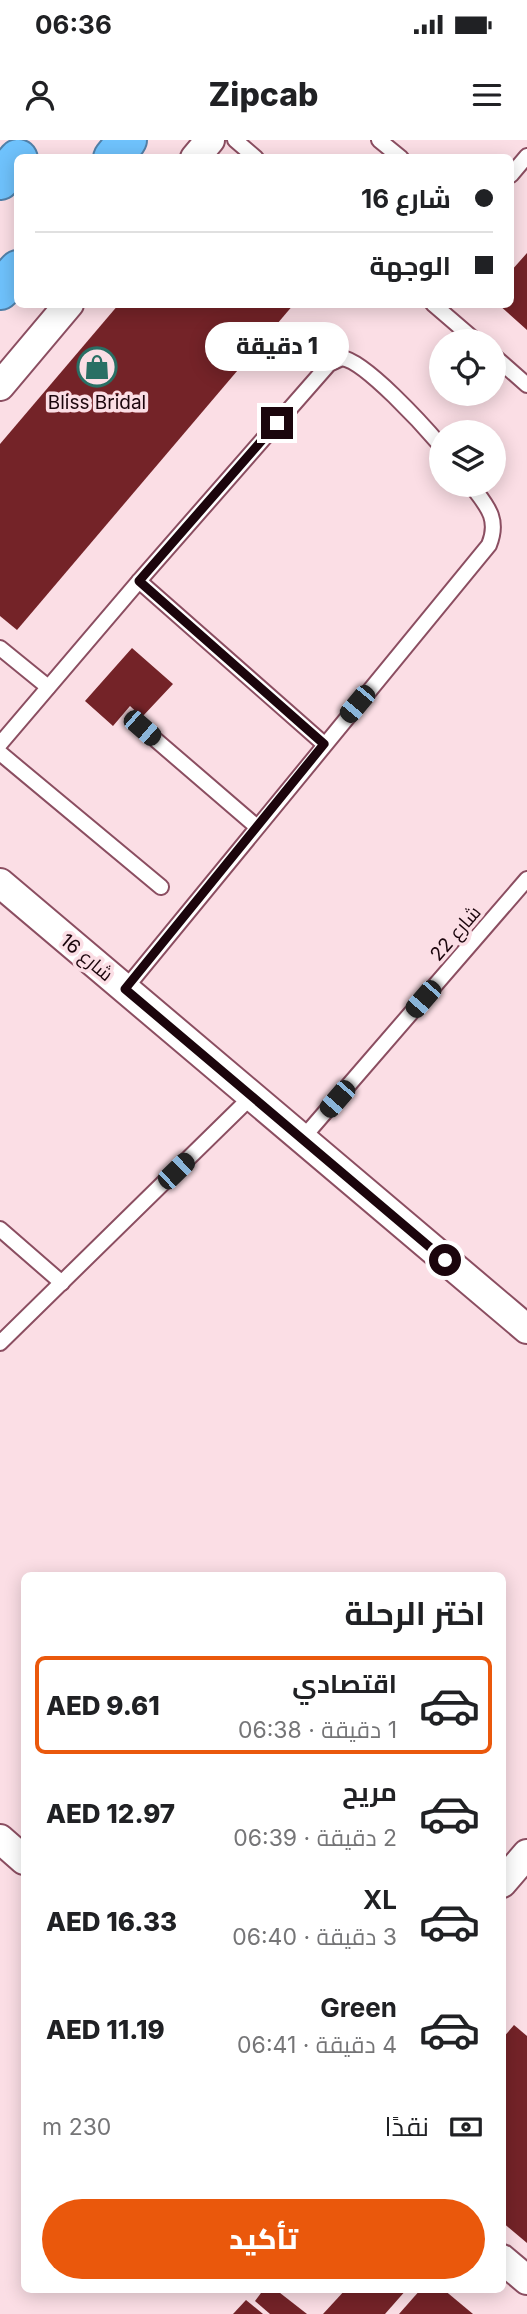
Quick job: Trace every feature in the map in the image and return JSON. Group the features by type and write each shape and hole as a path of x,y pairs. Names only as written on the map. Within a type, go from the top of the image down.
{"highway":[{"path":"22,154 34,140"},
{"path":"116,154 127,140"},
{"path":"0,180 14,163"},
{"path":"0,290 14,274"}],"street":[{"path":"198,154 210,140"},
{"path":"0,386 66,308"},
{"name":"شارع 16","path":"0,883 527,1329"},
{"path":"0,1839 21,1857"},
{"path":"506,1878 527,1854"},
{"path":"506,2262 527,2280"}],"lane":[{"path":"235,140 251,154"},
{"path":"379,140 396,154"},
{"path":"514,172 527,156"},
{"path":"438,308 462,329"},
{"path":"0,744 329,363 342,358 356,362 429,432"},
{"path":"506,366 527,384"},
{"path":"125,989 489,545 494,533 493,520 480,497"},
{"path":"139,581 324,744"},
{"path":"0,648 48,687"},
{"path":"142,728 257,827"},
{"path":"0,753 161,887"},
{"name":"شارع 22","path":"302,1139 527,879"},
{"path":"0,1343 252,1096"},
{"path":"0,1229 62,1283"}],"building":[{"path":"527,253 527,330 502,308 514,308 514,268"},
{"path":"116,308 291,308 17,630 0,616 0,444"},
{"path":"132,648 173,684 142,717 130,706 113,726 85,701"},
{"path":"514,2025 527,2036 527,2243 506,2225 506,2034"},
{"path":"261,2293 280,2293 307,2314 270,2314 255,2301"},
{"path":"342,2293 403,2293 385,2314 323,2314"},
{"path":"417,2293 448,2293 473,2314 399,2314"},
{"path":"246,2300 263,2314 233,2314"}],"place":[{"name":"Bliss Bridal","path":"97,367"}],"route":[{"path":"277,423 139,581 324,744 125,989 445,1260"}]}
